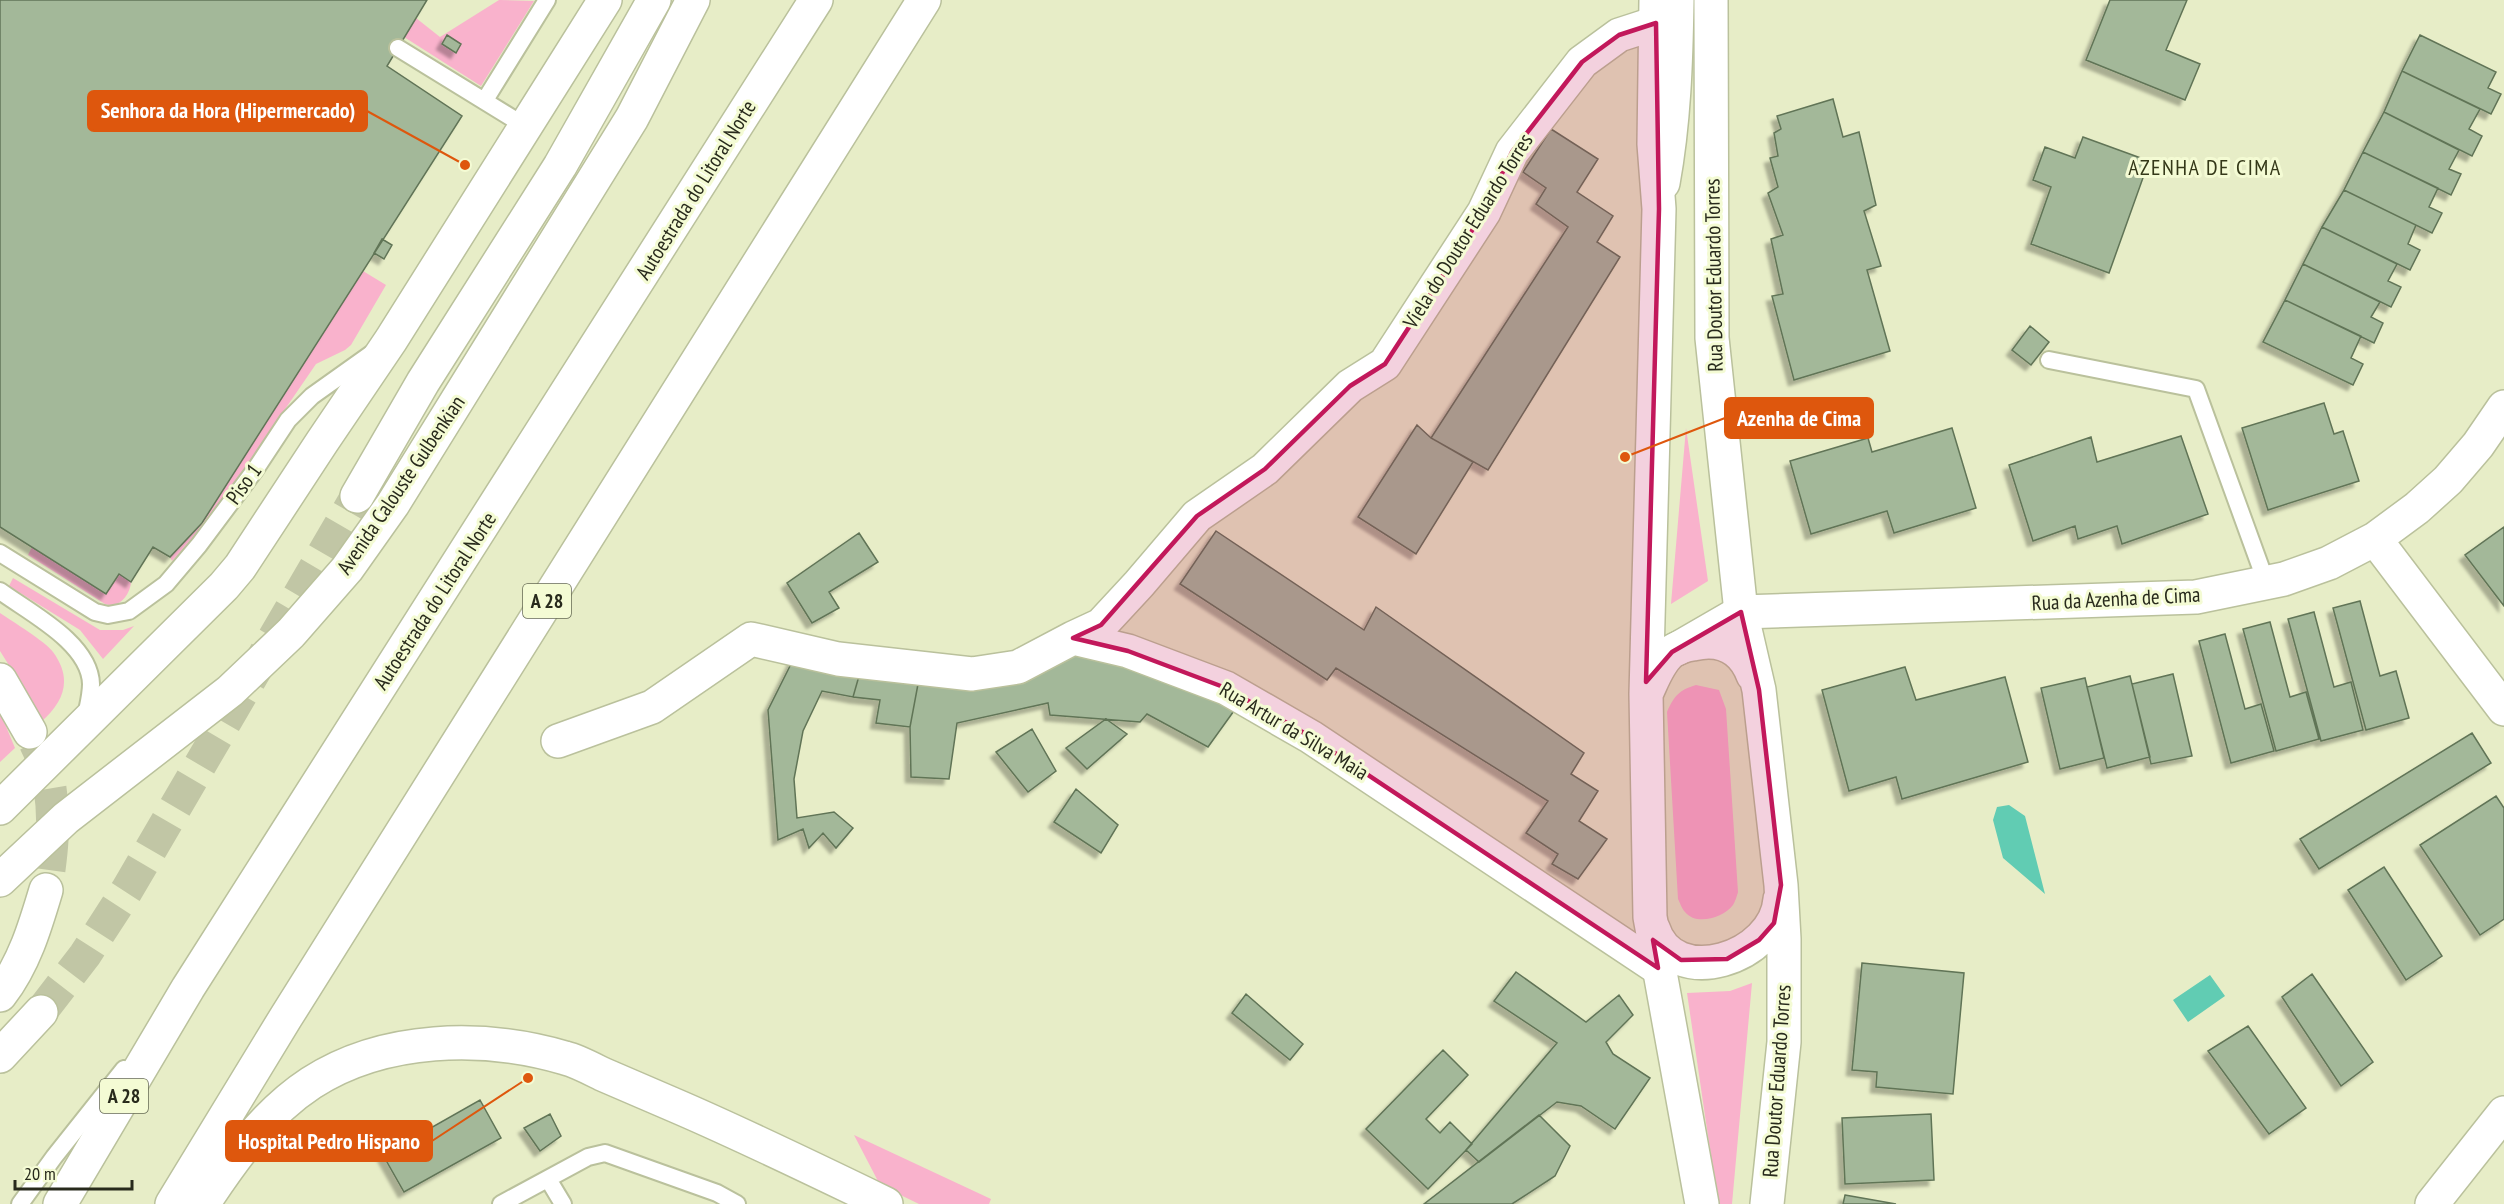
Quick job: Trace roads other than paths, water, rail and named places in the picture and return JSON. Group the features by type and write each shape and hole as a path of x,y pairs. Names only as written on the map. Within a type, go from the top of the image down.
{"main road":[{"path":"0,808 240,567 391,340 605,0"},
{"path":"357,496 423,382 560,166 654,0"},
{"name":"Avenida Calouste Gulbenkian","path":"0,880 66,818 230,692 291,633 346,569 393,504 632,118 693,0"},
{"name":"Autoestrada do Litoral Norte","path":"60,1204 188,988 816,0"},
{"name":"A 28","path":"172,1204 305,987 924,0"},
{"name":"Rua Doutor Eduardo Torres","path":"1712,0 1712,339 1741,612 1759,690 1781,885 1785,967 1784,1042 1767,1204"},
{"name":"Rua Doutor Eduardo Torres","path":"1663,8 1654,144 1659,209 1646,694 1650,917 1702,1204"},
{"name":"Viela do Doutor Eduardo Torres","path":"1073,638 1101,625 1197,516 1265,469 1350,386 1385,364 1484,212 1512,152 1582,62 1619,35 1663,8"},
{"name":"Rua da Azenha de Cima","path":"1672,652 1741,612 2196,597 2266,582 2329,563 2375,539 2417,508 2448,480 2478,445 2504,407"},
{"path":"2375,539 2504,709"},
{"path":"558,741 652,707 751,639 838,658 972,674 1018,666 1073,638"},
{"name":"Rua Artur da Silva Maia","path":"1073,638 1128,651 1226,688 1311,737 1658,968"},
{"name":"Rua Doutor Eduardo Torres","path":"1646,694 1660,666 1672,652 1705,641 1724,643 1739,651 1750,667 1759,690"},
{"path":"0,680 30,732"},
{"name":"Rua Doutor Eduardo Torres","path":"1650,917 1655,935 1664,948 1681,960 1727,959 1743,952 1759,940 1774,923 1780,908 1781,885"},
{"path":"0,995 10,981 31,939 46,890"},
{"path":"0,1056 41,1012"},
{"path":"203,1204 228,1166 273,1114 310,1083 349,1062 407,1047 467,1042 523,1049 566,1058 732,1130 886,1204"},
{"path":"2432,1204 2504,1113"}],"lane":[{"path":"484,100 547,0"},
{"path":"398,48 525,126"},
{"name":"Piso 1","path":"0,553 95,612 108,615 129,611 166,584 199,545 255,470 288,420 302,404 391,340"},
{"path":"2049,360 2196,389 2266,582"},
{"path":"0,591 66,638 85,662 91,683 84,726"},
{"path":"20,1204 54,1157 188,988"},
{"path":"501,1204 588,1157 605,1153 717,1193 737,1204"},
{"path":"548,1179 563,1204"}],"water":[{"path":"2009,805 2025,816 2045,894 2003,858 1993,820 1997,807"},
{"path":"2210,975 2225,996 2188,1022 2173,1000"}],"tunnel":[{"path":"41,1012 85,955 127,890 357,496"},
{"path":"35,742 43,760 51,796 51,852 46,890"}],"place":[{"name":"Senhora da Hora (Hipermercado)","path":"465,165"},
{"name":"Azenha de Cima","path":"1625,457"},
{"name":"Hospital Pedro Hispano","path":"528,1078"}],"district":[{"name":"AZENHA DE CIMA","path":"2205,167"}]}
